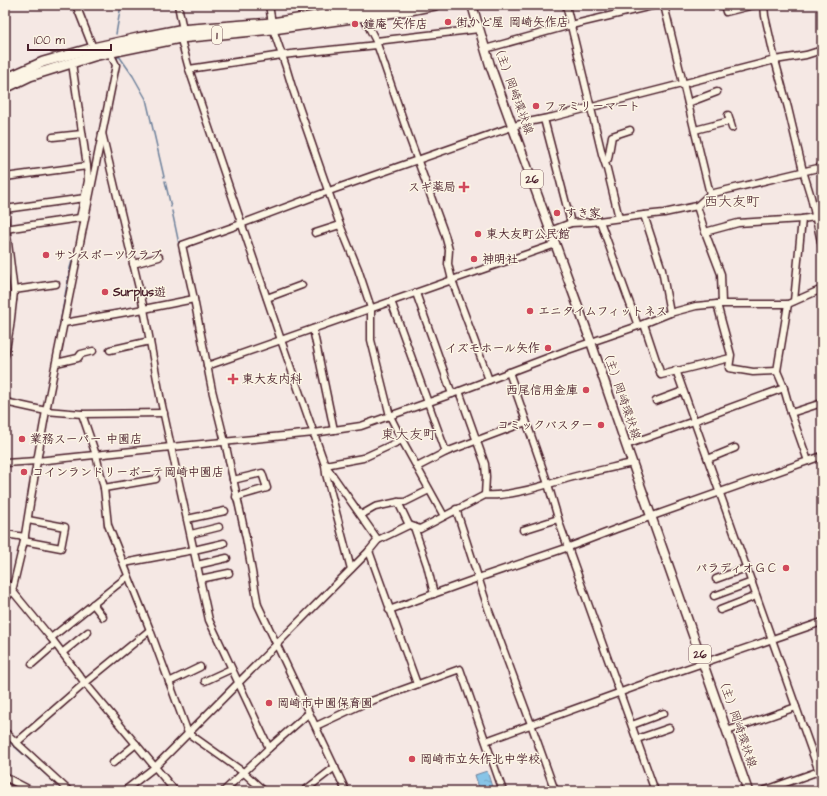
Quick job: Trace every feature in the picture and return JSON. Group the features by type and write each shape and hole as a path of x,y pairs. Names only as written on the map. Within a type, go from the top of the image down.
{"highway":[{"name":"1","path":"362,13 391,5"},
{"name":"1","path":"5,79 43,62 93,48 138,38 272,26 362,13 410,10 435,5"},
{"name":"1","path":"5,88 30,76 97,55 110,53 181,33"}],"main road":[{"name":"（主）岡崎環状線","path":"472,5 485,49 591,342 632,464 748,791"}],"street":[{"path":"76,5 93,48"},
{"path":"178,5 181,33 189,69 325,465 326,474 351,569"},
{"path":"269,5 272,26 292,87 340,224 372,308 371,340 390,416 444,516"},
{"path":"566,5 602,154 620,218"},
{"path":"485,49 656,5"},
{"path":"664,5 710,194"},
{"path":"724,5 726,12 754,5"},
{"path":"764,5 775,60 811,197 822,246"},
{"path":"362,13 377,43 447,243 449,250 448,264 452,280 488,380"},
{"path":"189,69 479,29"},
{"path":"346,791 258,604 226,442 212,390 182,245 329,191 523,123 544,119 775,60 822,50"},
{"path":"82,219 102,134 116,65 110,53"},
{"path":"5,601 13,587 25,539 37,461 64,323 88,181 72,63"},
{"path":"688,102 717,92"},
{"path":"695,130 729,118 732,128"},
{"path":"544,119 571,224"},
{"path":"605,162 608,159 612,136 630,130"},
{"path":"53,138 82,134"},
{"path":"102,134 144,309 171,447 209,620 269,748"},
{"path":"5,177 87,166"},
{"path":"550,231 571,224 664,213 697,206 710,194 822,166"},
{"path":"5,209 85,198"},
{"path":"697,206 721,274 720,304 731,356 730,368 754,372 777,371"},
{"path":"644,215 662,270 670,314"},
{"path":"705,232 738,223 815,217"},
{"path":"5,218 14,290 5,355"},
{"path":"6,228 82,219"},
{"path":"794,301 802,219"},
{"path":"600,221 661,375 676,370 730,358"},
{"path":"315,233 340,224"},
{"path":"207,366 556,244"},
{"path":"133,264 159,257"},
{"path":"14,290 56,284"},
{"path":"267,298 302,285"},
{"path":"5,463 314,433 361,426 452,394 568,350 696,306 720,304 788,304 822,289"},
{"path":"416,292 452,394"},
{"path":"64,323 194,299"},
{"path":"5,302 13,300"},
{"path":"391,301 446,452"},
{"path":"788,304 777,371 808,461"},
{"path":"313,329 334,430"},
{"path":"110,350 150,341"},
{"path":"56,363 78,358 82,354 93,351"},
{"path":"676,370 756,596 820,770 822,780"},
{"path":"509,372 548,484 558,519 655,791"},
{"path":"626,445 784,388"},
{"path":"458,391 485,464 485,495"},
{"path":"656,401 683,391"},
{"path":"5,402 46,411 82,414 164,413"},
{"path":"792,413 822,403"},
{"path":"82,414 96,455 104,488 108,525 150,630 188,733 243,772 264,791"},
{"path":"417,467 446,452 526,422"},
{"path":"325,465 363,458 402,440"},
{"path":"708,459 735,448"},
{"path":"389,610 808,461 821,458"},
{"path":"124,791 155,767 369,551 378,540 412,526 420,528 485,495 492,496 514,493 597,471 632,464"},
{"path":"325,465 378,540"},
{"path":"233,480 262,473 267,488 236,497"},
{"path":"104,488 156,479"},
{"path":"360,515 375,507 405,502 429,490"},
{"path":"398,502 412,526 427,565 434,594"},
{"path":"456,509 489,611 532,724 555,791"},
{"path":"187,519 225,511"},
{"path":"523,530 558,519"},
{"path":"5,534 61,548 65,527 28,520"},
{"path":"191,534 219,528"},
{"path":"124,563 224,543"},
{"path":"369,551 416,684"},
{"path":"197,565 226,558"},
{"path":"716,579 746,568"},
{"path":"200,579 229,573"},
{"path":"51,638 128,576"},
{"path":"5,582 51,638 85,683 175,791"},
{"path":"714,596 752,582"},
{"path":"720,610 756,596"},
{"path":"93,604 103,617"},
{"path":"486,741 620,692 822,622"},
{"path":"16,742 150,630"},
{"path":"62,652 88,632"},
{"path":"32,664 55,644"},
{"path":"169,682 200,667"},
{"path":"204,682 231,669"},
{"path":"316,726 363,704 460,669 503,791"},
{"path":"726,731 796,707"},
{"path":"224,791 269,748 309,713"},
{"path":"632,725 664,714"},
{"path":"637,739 669,728"},
{"path":"5,732 68,791"},
{"path":"113,763 136,744"},
{"path":"304,791 335,766"},
{"path":"763,791 820,770"},
{"path":"5,776 32,791"},
{"path":"5,786 14,791"}],"water":[{"path":"487,771 493,790 480,791 475,775"}],"waterway":[{"path":"116,34 121,5"},
{"path":"116,60 119,56 133,76 146,99 164,177"},
{"path":"165,181 171,207"},
{"path":"172,211 190,296"},
{"path":"56,346 70,268 77,244"},
{"path":"191,301 196,325"},
{"path":"217,422 221,440"},
{"path":"222,445 246,554"},
{"path":"11,583 13,573"},
{"path":"5,738 64,791"}],"place":[{"name":"街かど屋 岡崎矢作店","path":"448,22"},
{"name":"鐘庵 矢作店","path":"355,24"},
{"name":"ファミリーマート","path":"536,106"},
{"name":"スギ薬局","path":"464,187"},
{"name":"すき家","path":"557,213"},
{"name":"東大友町公民館","path":"478,234"},
{"name":"サンスポーツクラブ","path":"46,255"},
{"name":"神明社","path":"474,259"},
{"name":"Surplus遊","path":"105,292"},
{"name":"エニタイムフィットネス","path":"530,311"},
{"name":"イズモホール矢作","path":"548,348"},
{"name":"東大友内科","path":"233,379"},
{"name":"西尾信用金庫","path":"586,390"},
{"name":"コミックバスター","path":"601,425"},
{"name":"業務スーパー 中園店","path":"22,439"},
{"name":"コインランドリーボーテ岡崎中園店","path":"24,472"},
{"name":"パラディオＧＣ","path":"786,568"},
{"name":"岡崎市中園保育園","path":"269,703"},
{"name":"岡崎市立矢作北中学校","path":"412,759"}],"district":[{"name":"西大友町","path":"732,202"},
{"name":"東大友町","path":"409,435"}]}
